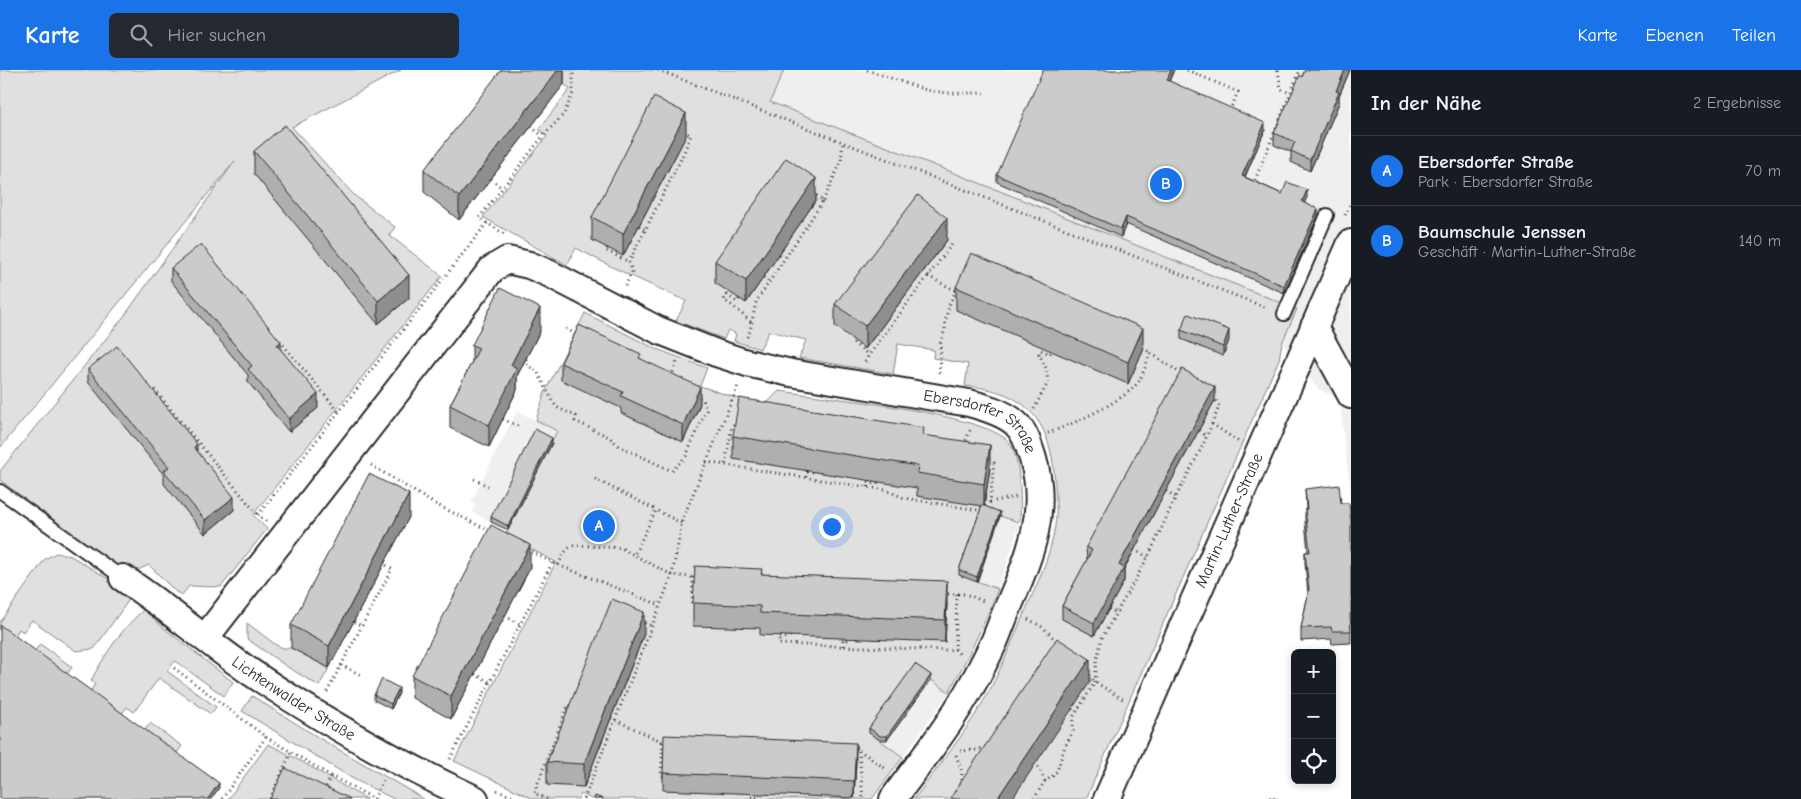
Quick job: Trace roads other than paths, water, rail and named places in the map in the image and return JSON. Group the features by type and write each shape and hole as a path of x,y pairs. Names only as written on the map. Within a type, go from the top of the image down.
{"street":[{"name":"Martin-Luther-Straße","path":"1107,799 1351,243"},
{"name":"Ebersdorfer Straße","path":"205,638 492,269 507,260 529,265 543,271 658,330 740,360 791,373 980,406 991,409 1013,421 1023,434 1035,466 1039,495 1038,521 1029,557 996,638 978,675 957,712 899,791"},
{"path":"1314,327 1351,396"},
{"name":"Lichtenwalder Straße","path":"123,578 252,673 347,732 438,782 475,799"}],"lane":[{"path":"1284,314 1326,215"},
{"path":"0,492 123,578"}],"place":[{"name":"Baumschule Jenssen","path":"1166,184"},
{"name":"Ebersdorfer Straße","path":"599,526"}]}
